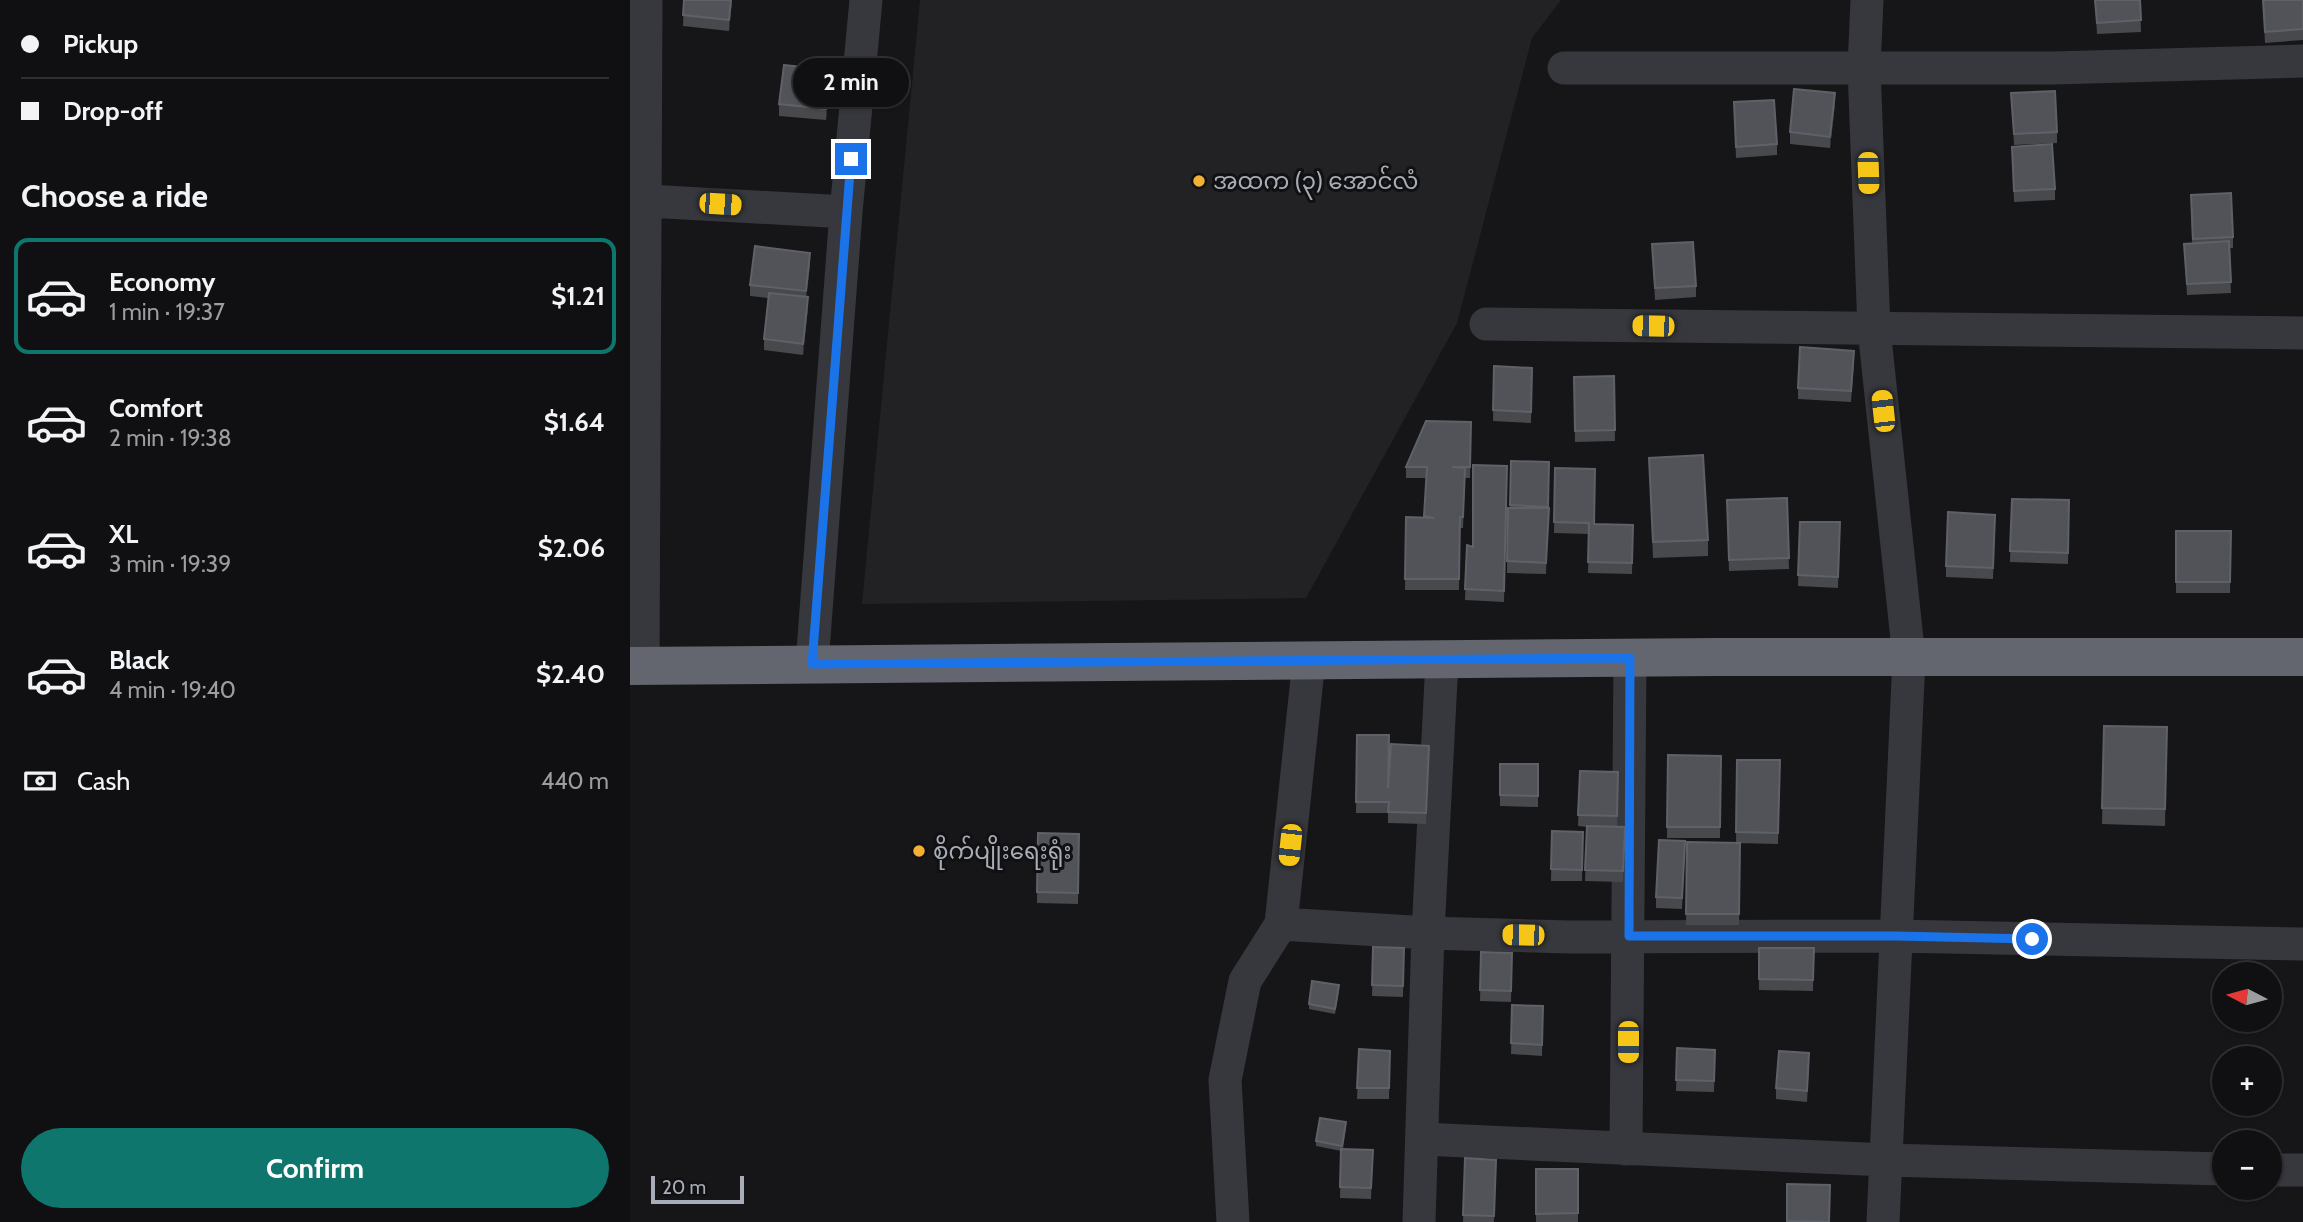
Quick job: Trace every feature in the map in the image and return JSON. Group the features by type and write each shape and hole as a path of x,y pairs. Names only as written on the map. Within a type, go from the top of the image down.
{"highway":[{"path":"637,666 1630,658 2303,657"}],"street":[{"path":"637,666 637,199 646,0"},
{"path":"812,664 846,212 866,0"},
{"path":"1867,0 1864,68 1874,329 1909,657 1884,1222"},
{"path":"1564,68 2053,68 2303,61"},
{"path":"637,199 846,212"},
{"path":"1486,324 2303,333"},
{"path":"1626,1149 1630,658"},
{"path":"1233,1222 1226,1080 1245,981 1281,924 1310,660"},
{"path":"1419,1222 1428,933 1442,660"},
{"path":"1281,924 1428,933 1896,936 2303,944"},
{"path":"1422,1139 1886,1160 2212,1169"},
{"path":"2282,1170 2303,1171"}],"shaded area":[{"name":"အထက (၃) အောင်လံ","path":"920,0 1561,0 1532,38 1457,323 1306,598 862,604"}],"building":[{"path":"684,0 731,0 729,20 683,15"},
{"path":"2095,0 2140,0 2141,20 2097,23"},
{"path":"2263,0 2303,0 2303,29 2265,32"},
{"path":"784,65 830,70 826,109 779,104"},
{"path":"1794,89 1835,93 1830,137 1790,132"},
{"path":"2055,91 2057,132 2014,134 2011,93"},
{"path":"1774,100 1777,144 1736,147 1734,102"},
{"path":"2052,144 2055,189 2014,191 2012,147"},
{"path":"2231,193 2233,237 2193,239 2191,195"},
{"path":"2229,241 2231,282 2187,284 2184,244"},
{"path":"1693,242 1696,286 1655,288 1652,244"},
{"path":"755,246 810,253 806,291 750,285"},
{"path":"769,293 808,297 803,344 764,339"},
{"path":"1800,347 1854,351 1851,391 1798,388"},
{"path":"1494,366 1532,368 1531,412 1493,410"},
{"path":"1614,376 1615,430 1575,431 1574,377"},
{"path":"1426,421 1471,422 1470,467 1452,467 1465,468 1463,517 1460,517 1459,579 1405,579 1406,517 1434,518 1424,516 1427,467 1406,467"},
{"path":"1703,455 1708,540 1653,542 1649,458"},
{"path":"1511,461 1549,462 1548,507 1510,505"},
{"path":"1473,465 1507,466 1504,591 1465,589 1467,545 1473,547"},
{"path":"1555,468 1595,469 1594,524 1633,525 1632,563 1588,562 1589,523 1554,522"},
{"path":"1787,498 1789,558 1729,560 1727,500"},
{"path":"2012,499 2069,500 2068,553 2010,551"},
{"path":"1508,508 1549,508 1546,563 1507,561"},
{"path":"1948,512 1995,515 1993,568 1946,566"},
{"path":"1800,522 1840,522 1838,577 1798,575"},
{"path":"2176,531 2231,531 2230,582 2176,582"},
{"path":"2104,726 2167,727 2165,809 2102,808"},
{"path":"1357,735 1389,735 1388,788 1391,744 1429,746 1426,813 1388,812 1389,802 1356,802"},
{"path":"1668,755 1721,756 1720,827 1667,827"},
{"path":"1737,760 1780,760 1778,833 1736,832"},
{"path":"1500,764 1538,764 1538,796 1500,795"},
{"path":"1580,771 1618,772 1617,816 1578,815"},
{"path":"1587,826 1625,827 1623,871 1585,870"},
{"path":"1552,831 1583,832 1582,870 1551,869"},
{"path":"1038,833 1079,834 1078,893 1037,892"},
{"path":"1659,840 1685,841 1682,898 1656,897"},
{"path":"1687,842 1740,843 1739,914 1686,914"},
{"path":"1373,947 1404,948 1403,986 1372,985"},
{"path":"1759,948 1814,948 1813,980 1759,979"},
{"path":"1481,952 1512,953 1511,991 1480,990"},
{"path":"1312,981 1339,985 1335,1009 1309,1004"},
{"path":"1512,1005 1543,1006 1542,1045 1511,1043"},
{"path":"1677,1048 1715,1050 1714,1081 1676,1080"},
{"path":"1359,1049 1390,1051 1389,1088 1357,1088"},
{"path":"1779,1051 1809,1053 1807,1091 1776,1088"},
{"path":"1320,1118 1346,1122 1342,1146 1316,1141"},
{"path":"1341,1149 1373,1150 1371,1188 1340,1187"},
{"path":"1465,1158 1496,1160 1494,1216 1463,1215"},
{"path":"1536,1169 1578,1169 1578,1213 1536,1214"},
{"path":"1787,1184 1830,1185 1829,1222 1787,1221"}],"place":[{"name":"အထက (၃) အောင်လံ","path":"1199,181"},
{"name":"စိုက်ပျိုးရေးရုံး","path":"919,851"}],"route":[{"path":"851,159 812,664 1630,658 1629,936 2032,939"}]}
